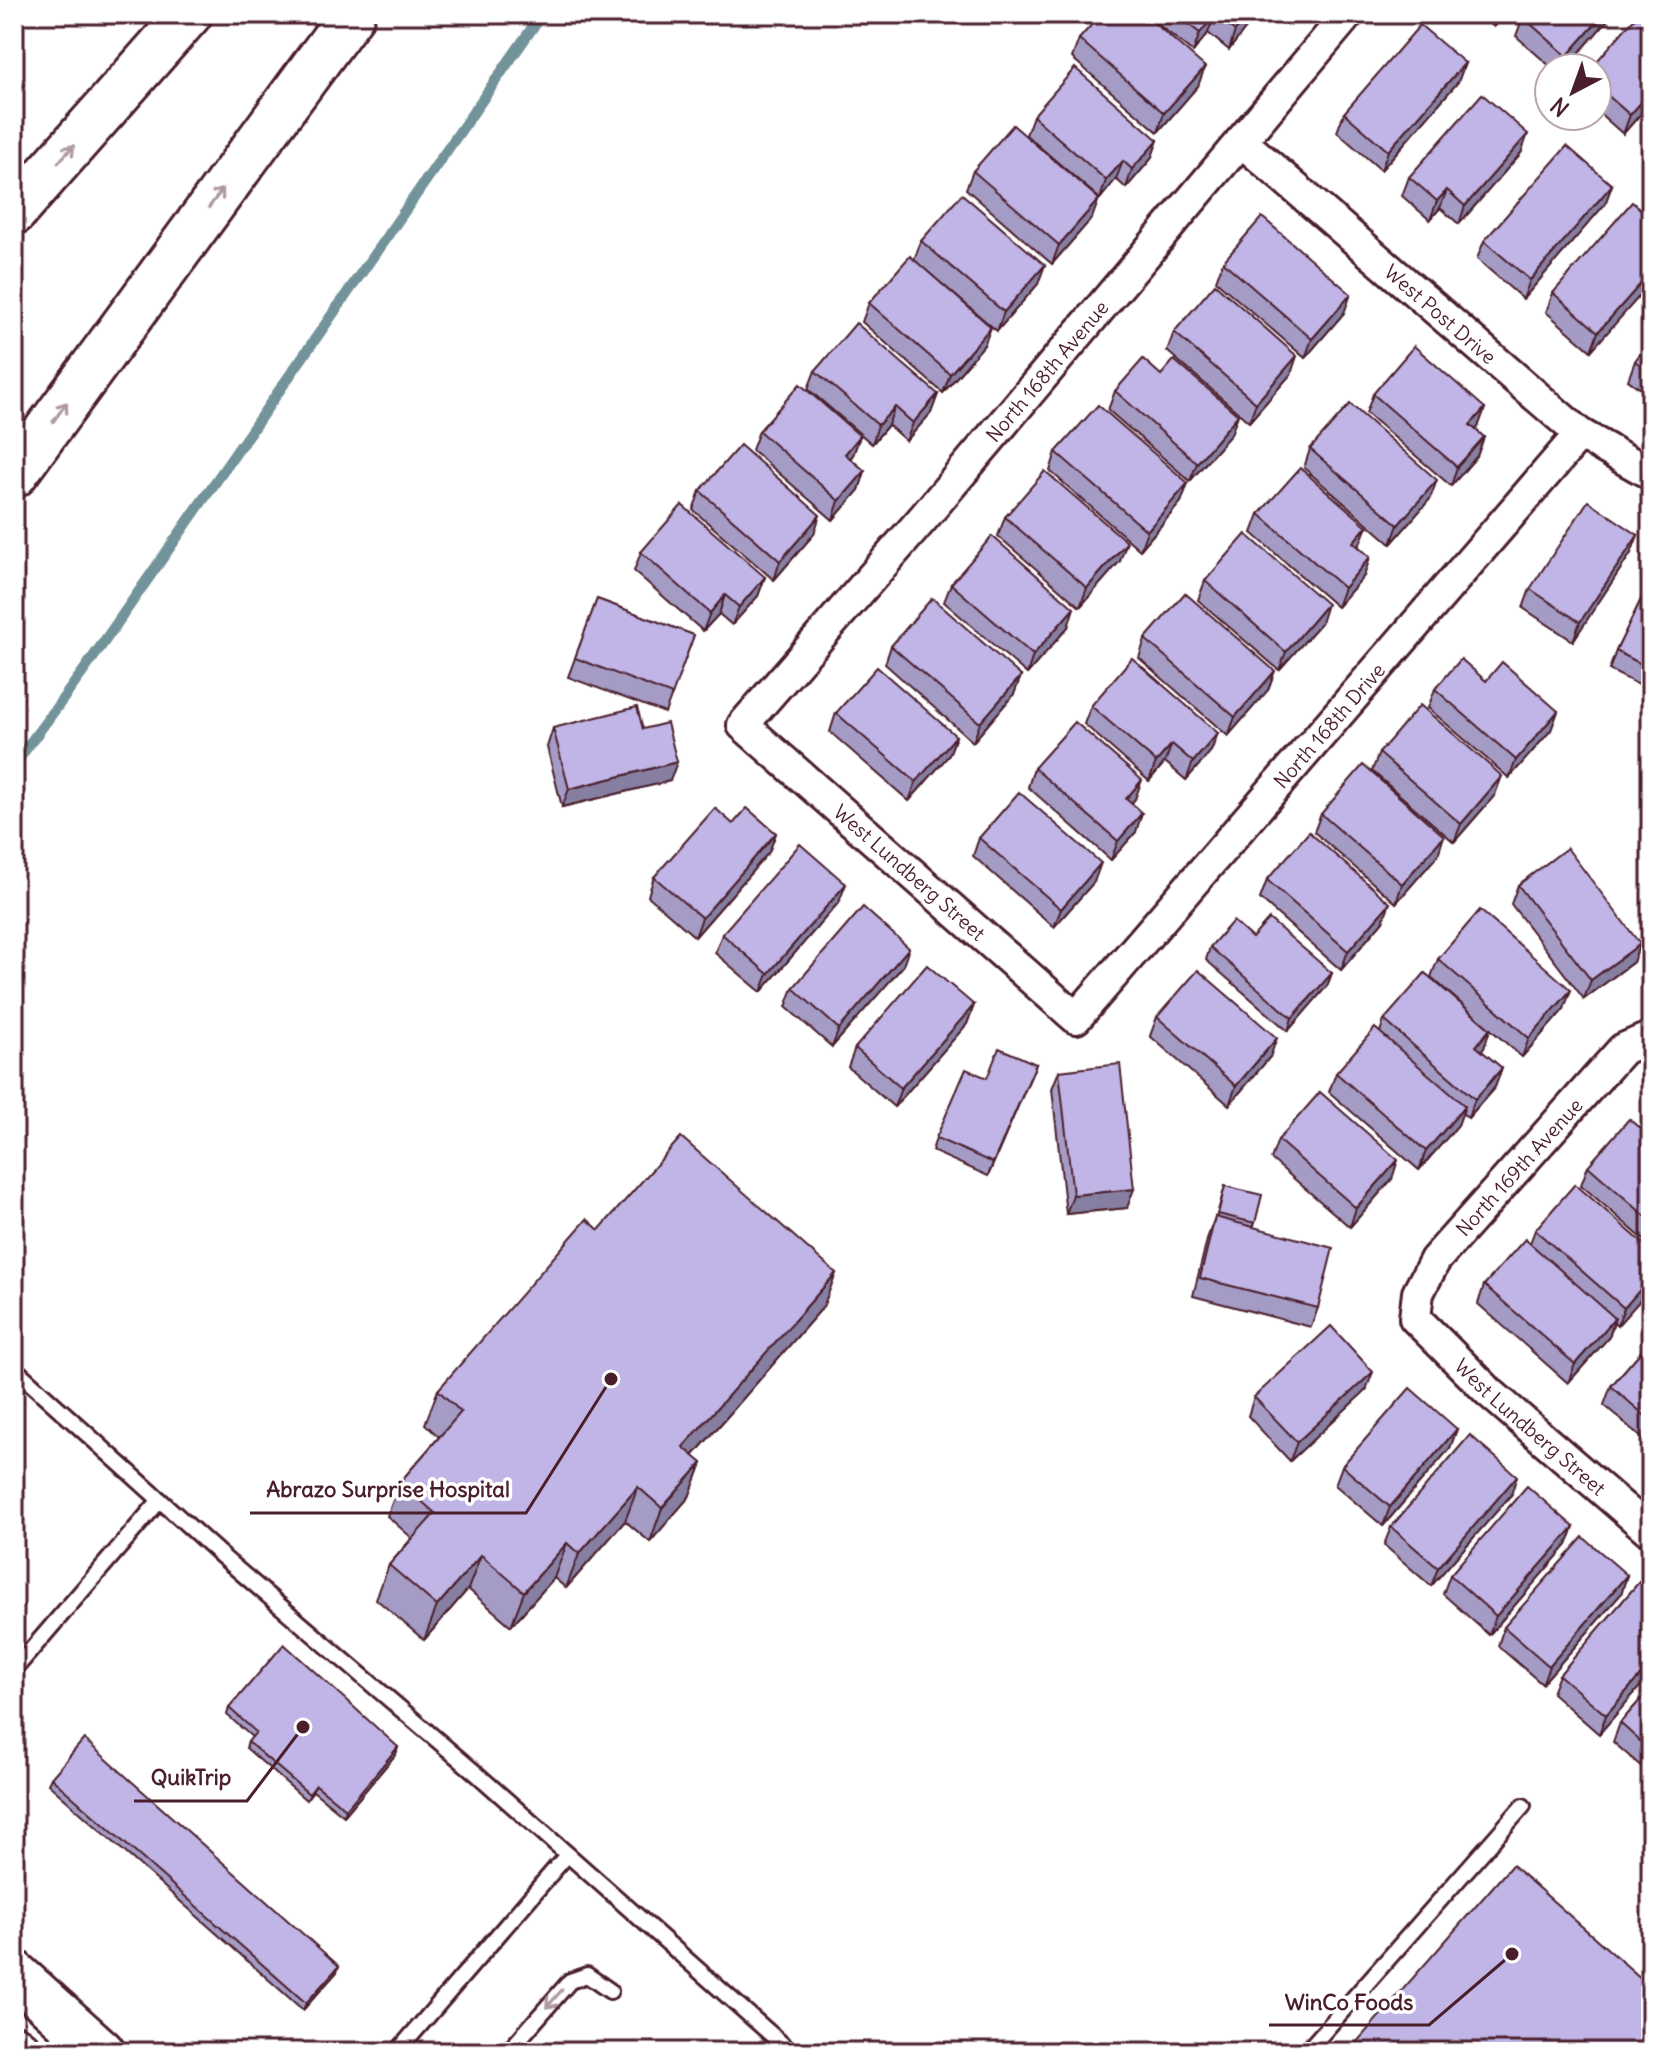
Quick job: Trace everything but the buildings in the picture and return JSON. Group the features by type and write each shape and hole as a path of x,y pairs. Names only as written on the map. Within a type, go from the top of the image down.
{"main road":[{"path":"14,212 189,14"},
{"path":"14,475 352,14"},
{"path":"14,1973 102,2052"},
{"path":"14,2048 19,2052"}],"street":[{"name":"North 168th Avenue","path":"743,725 925,516 1348,14"},
{"name":"West Post Drive","path":"1241,141 1580,434 1651,474"},
{"name":"North 168th Drive","path":"1076,1018 1580,434"},
{"name":"West Lundberg Street","path":"743,725 1076,1018"},
{"name":"North 169th Avenue","path":"1415,1318 1418,1293 1435,1260 1623,1049 1651,1037"},
{"name":"West Lundberg Street","path":"1415,1318 1489,1392 1651,1532"}],"lane":[{"path":"14,1368 224,1558 478,1775 791,2052"},
{"path":"14,1670 160,1500"},
{"path":"1306,2052 1523,1806"},
{"path":"397,2052 567,1855"},
{"path":"508,2052 570,1981 587,1975 610,1991"}],"waterway":[{"path":"14,765 85,669 542,14"}],"place":[{"name":"Abrazo Surprise Hospital","path":"611,1379"},
{"name":"QuikTrip","path":"303,1727"},
{"name":"WinCo Foods","path":"1512,1954"}]}
